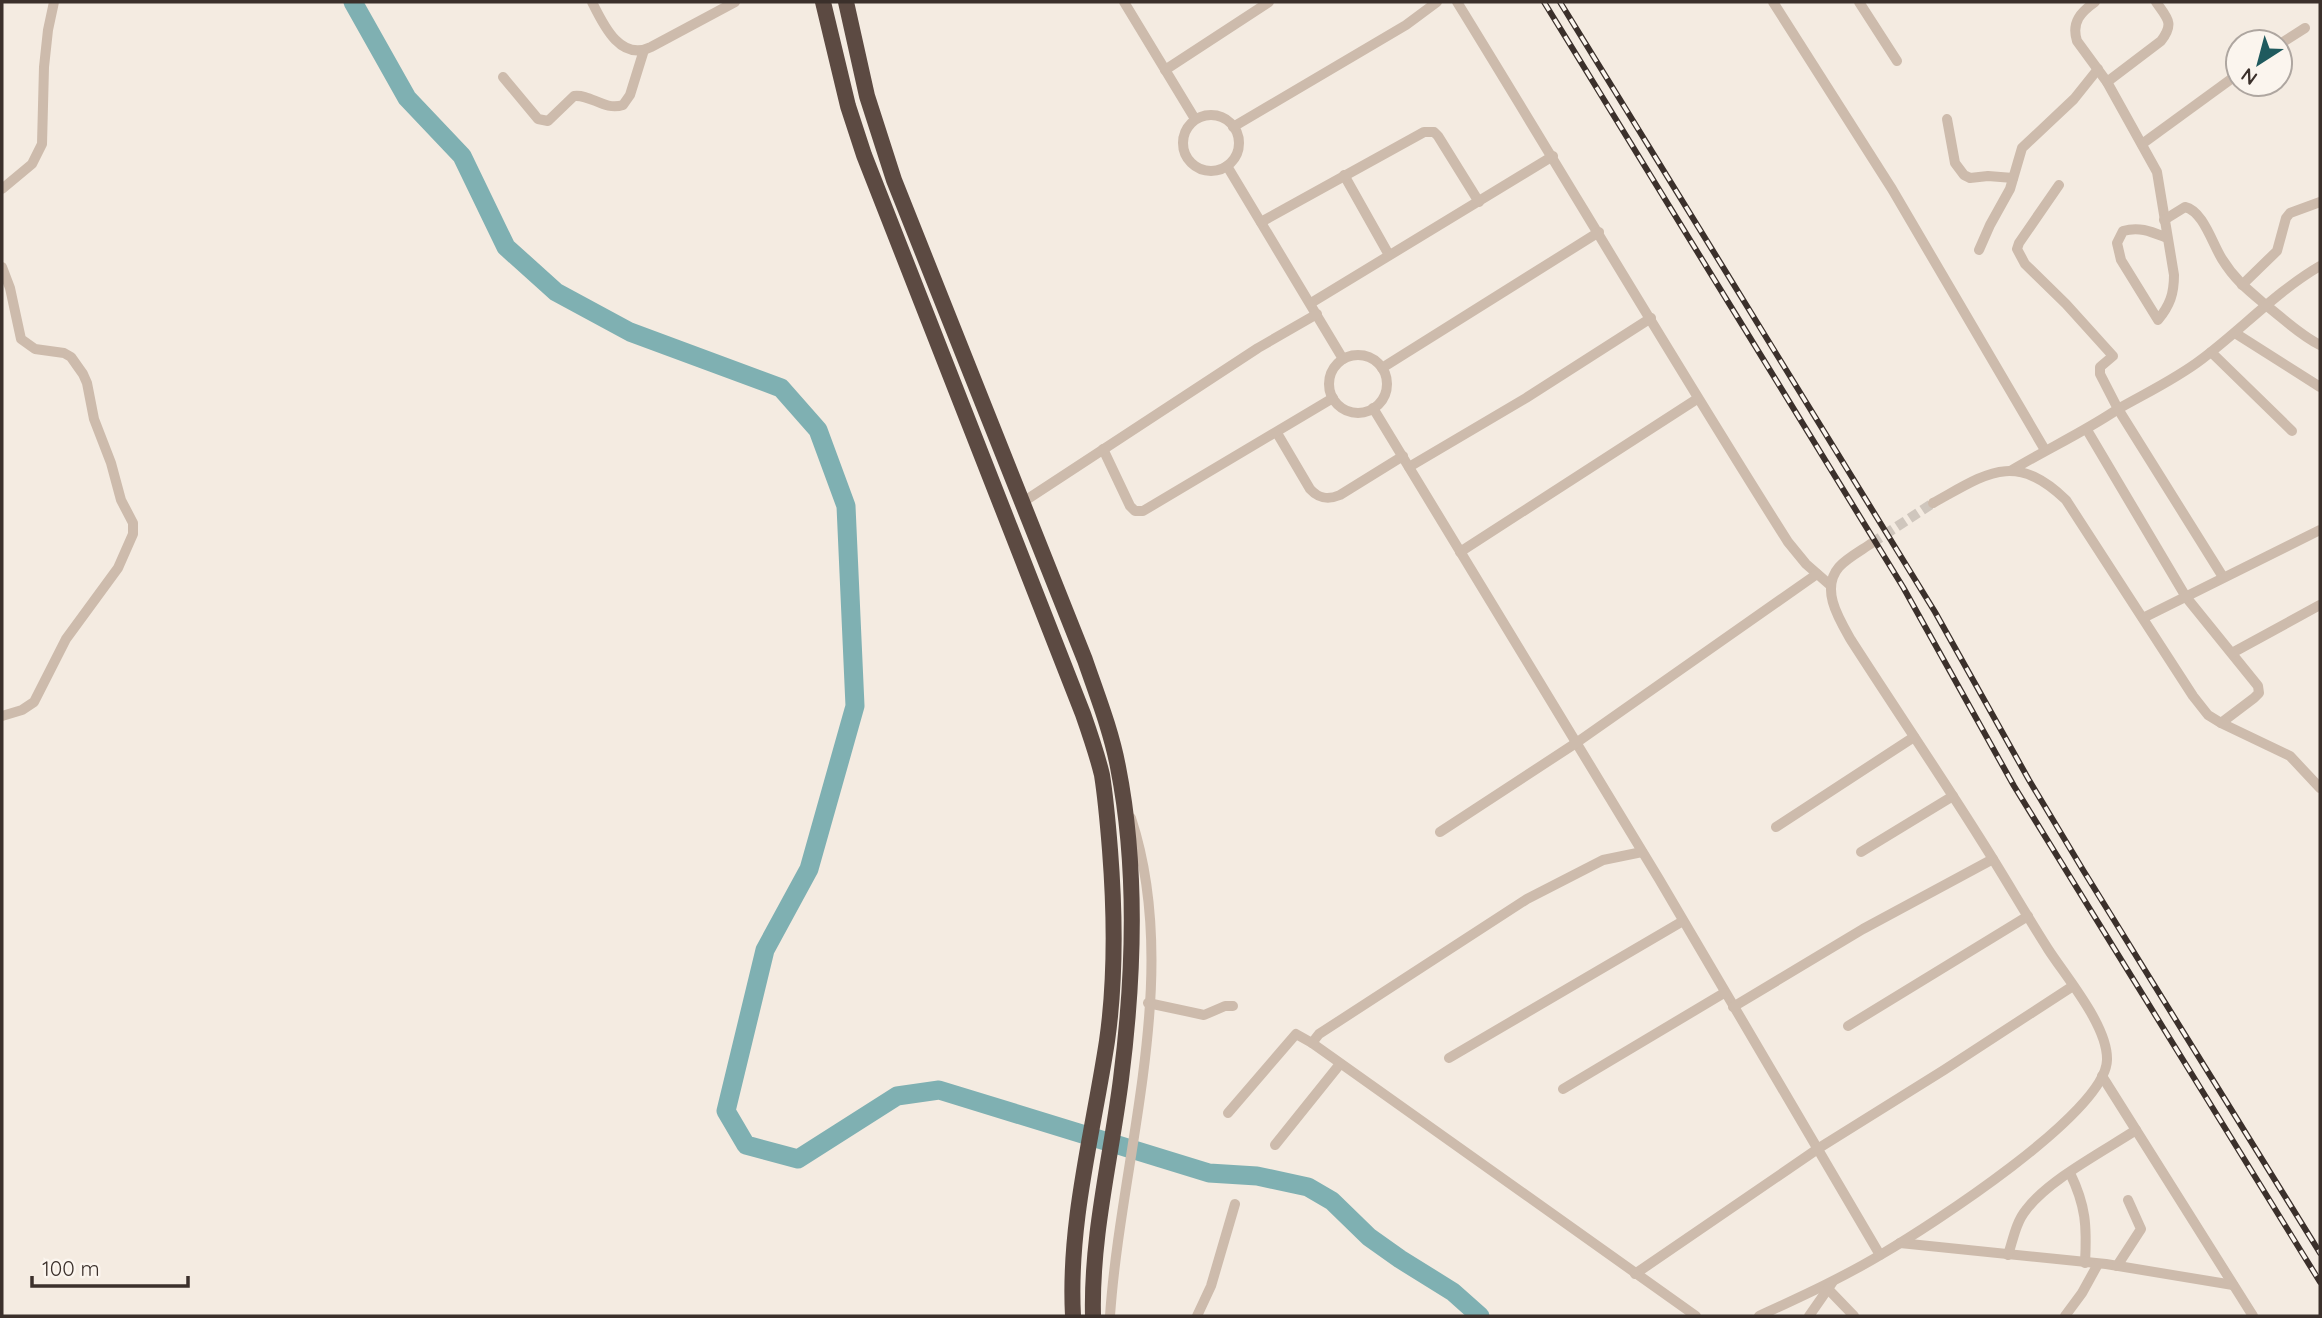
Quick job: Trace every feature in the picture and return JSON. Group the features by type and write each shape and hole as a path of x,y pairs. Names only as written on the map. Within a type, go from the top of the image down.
{"highway":[{"path":"823,2 848,106 864,155 1079,703 1101,773 1106,799 1114,904 1114,962 1108,1032 1083,1167 1073,1260 1073,1316"},
{"path":"846,2 867,96 894,180 1099,700 1121,785 1130,883 1130,955 1125,1037 1116,1114 1094,1260 1093,1316"}],"street":[{"path":"2,189 32,164 42,144 44,67 54,2"},
{"path":"592,2 605,28 615,40 628,48 644,50 735,2"},
{"path":"1124,2 1195,120"},
{"path":"1165,70 1269,2"},
{"path":"1234,127 1406,25 1437,2"},
{"path":"1457,2 1651,318 1697,399 1788,542 1830,585 1836,613 1851,640 2087,1006 2101,1034 2107,1060 2102,1076 2086,1101 2034,1148 1963,1202 1831,1285 1759,1316"},
{"path":"1773,2 1892,189 2046,450"},
{"path":"1859,2 1897,61"},
{"path":"2095,2 2081,12 2076,21 2077,41 2107,82 2157,172 2174,275 2174,291 2170,304 2158,320 2121,260 2117,243 2123,231 2133,228 2167,238"},
{"path":"2107,82 2168,33 2170,26 2156,2"},
{"path":"2294,35 2305,28"},
{"path":"503,77 538,119 548,121 574,96 583,96 610,107 623,105 630,95 644,50"},
{"path":"1979,250 2010,189 2022,148 2074,99 2098,69"},
{"path":"2142,144 2224,84"},
{"path":"1209,115 1218,116 1234,127 1238,135 1238,145 1236,154 1227,166 1206,170 1190,162 1183,145 1184,136 1195,120 1209,115"},
{"path":"1947,119 1955,163 1964,175 1970,178 2013,178"},
{"path":"1261,222 1429,131 1438,136 1479,202"},
{"path":"1023,502 1258,348 1389,255 1553,156"},
{"path":"1227,166 1343,359"},
{"path":"1344,176 1389,255"},
{"path":"2059,185 2017,249 2025,264 2113,356 2100,367 2099,374 2223,578"},
{"path":"2242,285 2277,251 2286,218 2290,213 2320,202"},
{"path":"2164,220 2185,206 2192,208 2199,216 2220,257 2242,285 2298,332 2320,345"},
{"path":"1382,368 1599,232"},
{"path":"1933,503 1987,474 2012,470 2087,430 2118,409 2179,375 2235,334 2288,286 2320,266"},
{"path":"2,267 22,339 35,349 64,353 77,364 83,374 94,419 111,463 121,500 133,523 131,541 118,568 72,629 34,702 22,710 2,716"},
{"path":"1409,467 1526,398 1651,318"},
{"path":"2235,334 2320,387"},
{"path":"2211,352 2292,431"},
{"path":"1351,356 1369,357 1382,368 1386,376 1385,394 1373,408 1356,412 1347,410 1333,398 1329,381 1336,365 1343,359 1351,356"},
{"path":"1103,449 1130,506 1135,511 1143,511 1333,398"},
{"path":"1460,552 1697,399"},
{"path":"1373,408 1643,852 1880,1255"},
{"path":"2087,430 2186,597 2255,679 2259,693 2221,723"},
{"path":"1277,433 1310,489 1324,498 1332,499 1340,495 1403,456"},
{"path":"2012,470 2051,485 2066,500 2208,715 2290,756 2320,788"},
{"path":"2143,618 2320,530"},
{"path":"1830,585 1839,567 1872,543"},
{"path":"1440,832 1576,743 1817,574"},
{"path":"2232,653 2320,605"},
{"path":"1776,827 1914,737"},
{"path":"1110,1316 1114,1258 1146,1042 1151,938 1142,850 1121,785"},
{"path":"1861,852 1952,796"},
{"path":"1312,1043 1320,1034 1527,899 1603,860 1643,852"},
{"path":"1733,1007 1863,929 1993,859"},
{"path":"1848,1026 2028,916"},
{"path":"1449,1058 1683,921"},
{"path":"1634,1274 1819,1148 2073,986"},
{"path":"1563,1089 1724,993"},
{"path":"1149,1003 1204,1015 1225,1006 1233,1006"},
{"path":"1228,1113 1296,1034 1696,1316"},
{"path":"1275,1145 1340,1064"},
{"path":"2102,1076 2253,1316"},
{"path":"2008,1255 2025,1210 2043,1192 2136,1130"},
{"path":"2070,1173 2084,1208 2087,1226 2085,1263"},
{"path":"2117,1266 2141,1229 2128,1200"},
{"path":"1197,1316 1211,1286 1235,1204"},
{"path":"1900,1243 2117,1266 2233,1285"},
{"path":"2065,1316 2098,1264"},
{"path":"1809,1316 1831,1285"},
{"path":"1831,1285 1854,1316"}],"waterway":[{"path":"353,2 407,98 462,156 506,247 556,292 630,332 781,388 818,430 846,506 855,706 809,869 765,950 726,1111 746,1145 798,1159 897,1096 939,1090 1209,1173 1257,1176 1308,1187 1332,1201 1369,1237 1453,1292 1480,1316"}],"tunnel":[{"path":"1872,543 1933,503"}],"railway":[{"path":"1544,2 1903,587 2014,786 2320,1282"},
{"path":"1560,2 1935,612 2083,870 2320,1253"}]}
